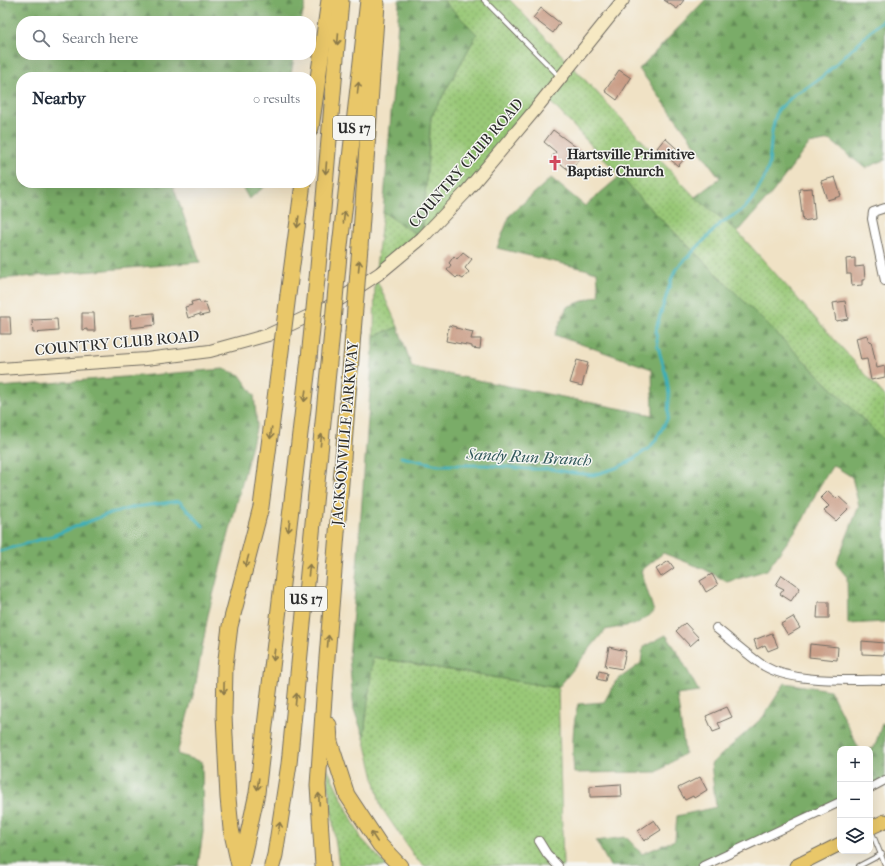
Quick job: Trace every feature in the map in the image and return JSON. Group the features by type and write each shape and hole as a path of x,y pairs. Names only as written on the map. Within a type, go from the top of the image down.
{"highway":[{"path":"316,92 329,0"},
{"name":"US 17","path":"240,866 257,793 309,358 341,0"},
{"name":"US 17","path":"272,866 289,764 339,255 368,0"},
{"name":"JACKSONVILLE PARKWAY","path":"322,866 318,785 378,0"},
{"path":"240,866 231,829 225,756 225,667 230,626 261,507 302,188"},
{"path":"326,670 330,742 347,795 380,845 400,866"}],"main road":[{"name":"COUNTRY CLUB ROAD","path":"0,369 146,359 210,351 268,335 328,307 380,272 422,238 465,192 622,1"},
{"path":"873,827 885,821"},
{"path":"800,865 837,846"}],"street":[{"path":"885,208 873,212 872,219 885,281"},
{"path":"716,628 764,665 785,675 816,678 885,680"},
{"path":"873,786 885,780"},
{"path":"703,866 837,803"},
{"path":"539,841 547,854 558,866"}],"lane":[{"path":"484,0 561,77"},
{"path":"873,834 882,854 885,865"},
{"path":"859,866 882,854"}],"green space":[{"path":"0,0 306,0 302,16 16,16 16,60 294,60 291,72 16,72 16,188 174,188 200,262 0,279"},
{"path":"399,0 443,0 477,34 431,117 422,238 383,212"},
{"path":"443,0 510,0 695,197 738,232 885,396 885,441 646,204 546,97 465,193 422,238 431,117 477,34"},
{"path":"705,0 885,0 885,160 865,168 830,140 809,144 772,193 738,232 695,197 720,178 639,69"},
{"path":"620,176 646,204 885,441 885,622 848,624 847,577 836,564 859,506 852,477 833,465 819,487 803,520 767,570 727,582 704,569 663,553 641,571 654,612 636,624 605,630 558,688 373,657 364,737 354,710 349,657 374,336 398,327 412,367 653,415 652,369 555,335 567,307 599,295 597,272 497,248 510,215 551,178 585,206"},
{"path":"243,188 263,188 249,199"},
{"path":"383,212 422,238 375,276"},
{"path":"375,276 398,327 374,336"},
{"path":"224,369 240,375 254,395 257,425 208,615 195,688 177,754 202,762 203,832 198,866 0,866 0,387"},
{"path":"666,635 677,651 699,692 677,695 685,753 657,772 574,773 573,738 578,704 604,702 616,681 641,663 643,647"},
{"path":"372,657 558,688 563,866 425,866 417,860 381,807 364,737"},
{"path":"785,683 830,690 858,746 837,746 837,803 703,866 610,866 596,841 626,837 642,854 675,840 677,816 716,807 711,764 763,717"},
{"path":"882,724 885,724 885,780 873,786 873,748"},
{"path":"326,766 361,838 387,866 339,866"}],"building":[{"path":"664,0 684,0 677,9"},
{"path":"541,8 560,23 553,33 533,18"},
{"path":"619,70 631,78 617,100 605,91"},
{"path":"553,130 584,153 570,171 552,157 556,152 544,142"},
{"path":"665,138 686,157 678,166 657,148"},
{"path":"835,177 841,196 827,200 821,181"},
{"path":"812,188 815,219 803,221 799,189"},
{"path":"463,252 472,259 465,268 469,272 463,279 458,276 456,278 447,270 451,265 449,263 454,256 457,259"},
{"path":"855,258 855,267 864,266 865,280 862,280 862,285 852,286 851,274 847,274 846,259"},
{"path":"199,300 200,303 205,302 209,314 200,316 200,314 188,318 185,307 192,305 191,302"},
{"path":"845,301 848,319 836,321 833,303"},
{"path":"82,313 94,313 95,331 87,331 87,329 82,330"},
{"path":"154,313 155,325 131,328 130,315"},
{"path":"0,317 10,317 11,334 0,334"},
{"path":"57,319 58,331 33,333 32,320"},
{"path":"449,325 473,332 471,339 481,339 480,349 446,341"},
{"path":"867,335 869,342 871,341 877,368 885,366 885,377 871,380 867,359 861,360 856,338"},
{"path":"577,360 588,363 582,386 570,383"},
{"path":"828,491 836,498 838,496 850,507 836,521 824,511 829,506 821,498"},
{"path":"669,561 674,568 661,577 656,569"},
{"path":"712,574 718,585 706,592 700,581"},
{"path":"782,575 800,588 791,601 780,594 784,589 776,585"},
{"path":"818,602 829,602 829,618 817,618"},
{"path":"793,617 800,628 788,635 781,624"},
{"path":"685,623 699,638 690,646 676,631"},
{"path":"772,633 778,647 768,651 765,645 757,649 754,640"},
{"path":"862,641 885,643 885,655 862,654"},
{"path":"810,644 838,647 837,660 809,657"},
{"path":"609,647 626,651 622,669 605,666"},
{"path":"599,671 607,673 605,681 597,679"},
{"path":"727,707 732,717 718,723 721,729 713,732 706,716"},
{"path":"700,777 707,790 694,798 693,796 685,800 678,788"},
{"path":"621,784 622,796 590,797 590,786"},
{"path":"654,820 661,830 644,841 638,831"}],"waterway":[{"name":"Sandy Run Branch","path":"401,457 438,465 485,465 528,469 550,469 593,475 616,468 629,462 649,448 655,441 668,418 669,395 667,379 658,347 656,333 657,325 676,269 721,223 744,209 754,197 764,179 769,165 772,131 777,111 796,93 805,89 822,77 885,18"},
{"name":"Sandy Run Branch","path":"0,551 52,536 108,514 135,507 179,501 203,526"}],"place":[{"name":"Hartsville Primitive Baptist Church","path":"555,163"}]}
